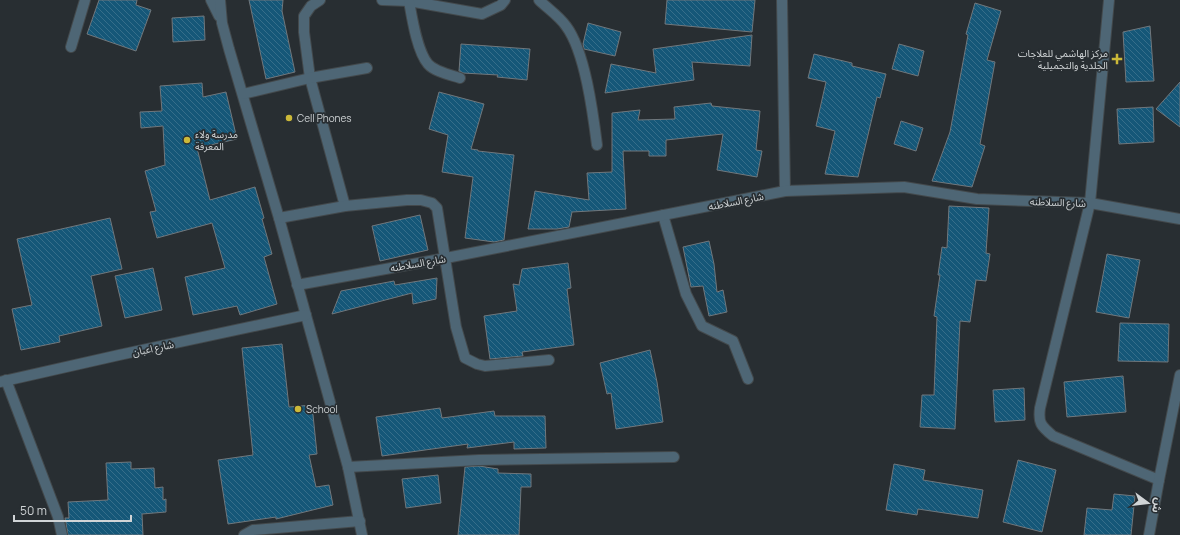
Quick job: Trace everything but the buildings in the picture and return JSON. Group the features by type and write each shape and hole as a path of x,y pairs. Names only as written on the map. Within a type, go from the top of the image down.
{"street":[{"path":"71,47 84,0"},
{"path":"211,0 222,23 279,218 348,467 362,535"},
{"path":"220,0 222,23"},
{"path":"320,0 311,6 304,16 304,32 310,78 344,206"},
{"path":"382,0 409,1 482,14 500,5 504,0"},
{"path":"539,0 566,25 572,36 580,56 593,115 597,145"},
{"path":"782,0 785,191"},
{"path":"1109,0 1090,203 1038,418 1043,427 1053,436 1159,480"},
{"path":"409,1 420,48 429,65 435,69 460,78"},
{"path":"243,94 310,78 367,68"},
{"name":"شارع السلاطنه","path":"297,285 446,258 785,191 904,187 977,199 1090,203 1180,219"},
{"path":"279,218 344,206 407,200 421,200 432,203 437,208 456,327 465,358 485,366 549,360"},
{"path":"663,215 686,294 702,326 733,342 748,379"},
{"name":"شارع اعبان","path":"3,381 306,315"},
{"path":"1149,535 1180,375"},
{"path":"3,381 58,517 62,535"},
{"path":"348,467 479,460 674,457"},
{"path":"244,535 253,530 360,521"}],"place":[{"name":"مركز الهاشمي للعلاجات الجلدية والتجميلية","path":"1117,59"},
{"name":"Cell Phones","path":"289,118"},
{"name":"مدرسة ولاء المعرفة","path":"187,140"},
{"name":"School","path":"298,409"}]}
